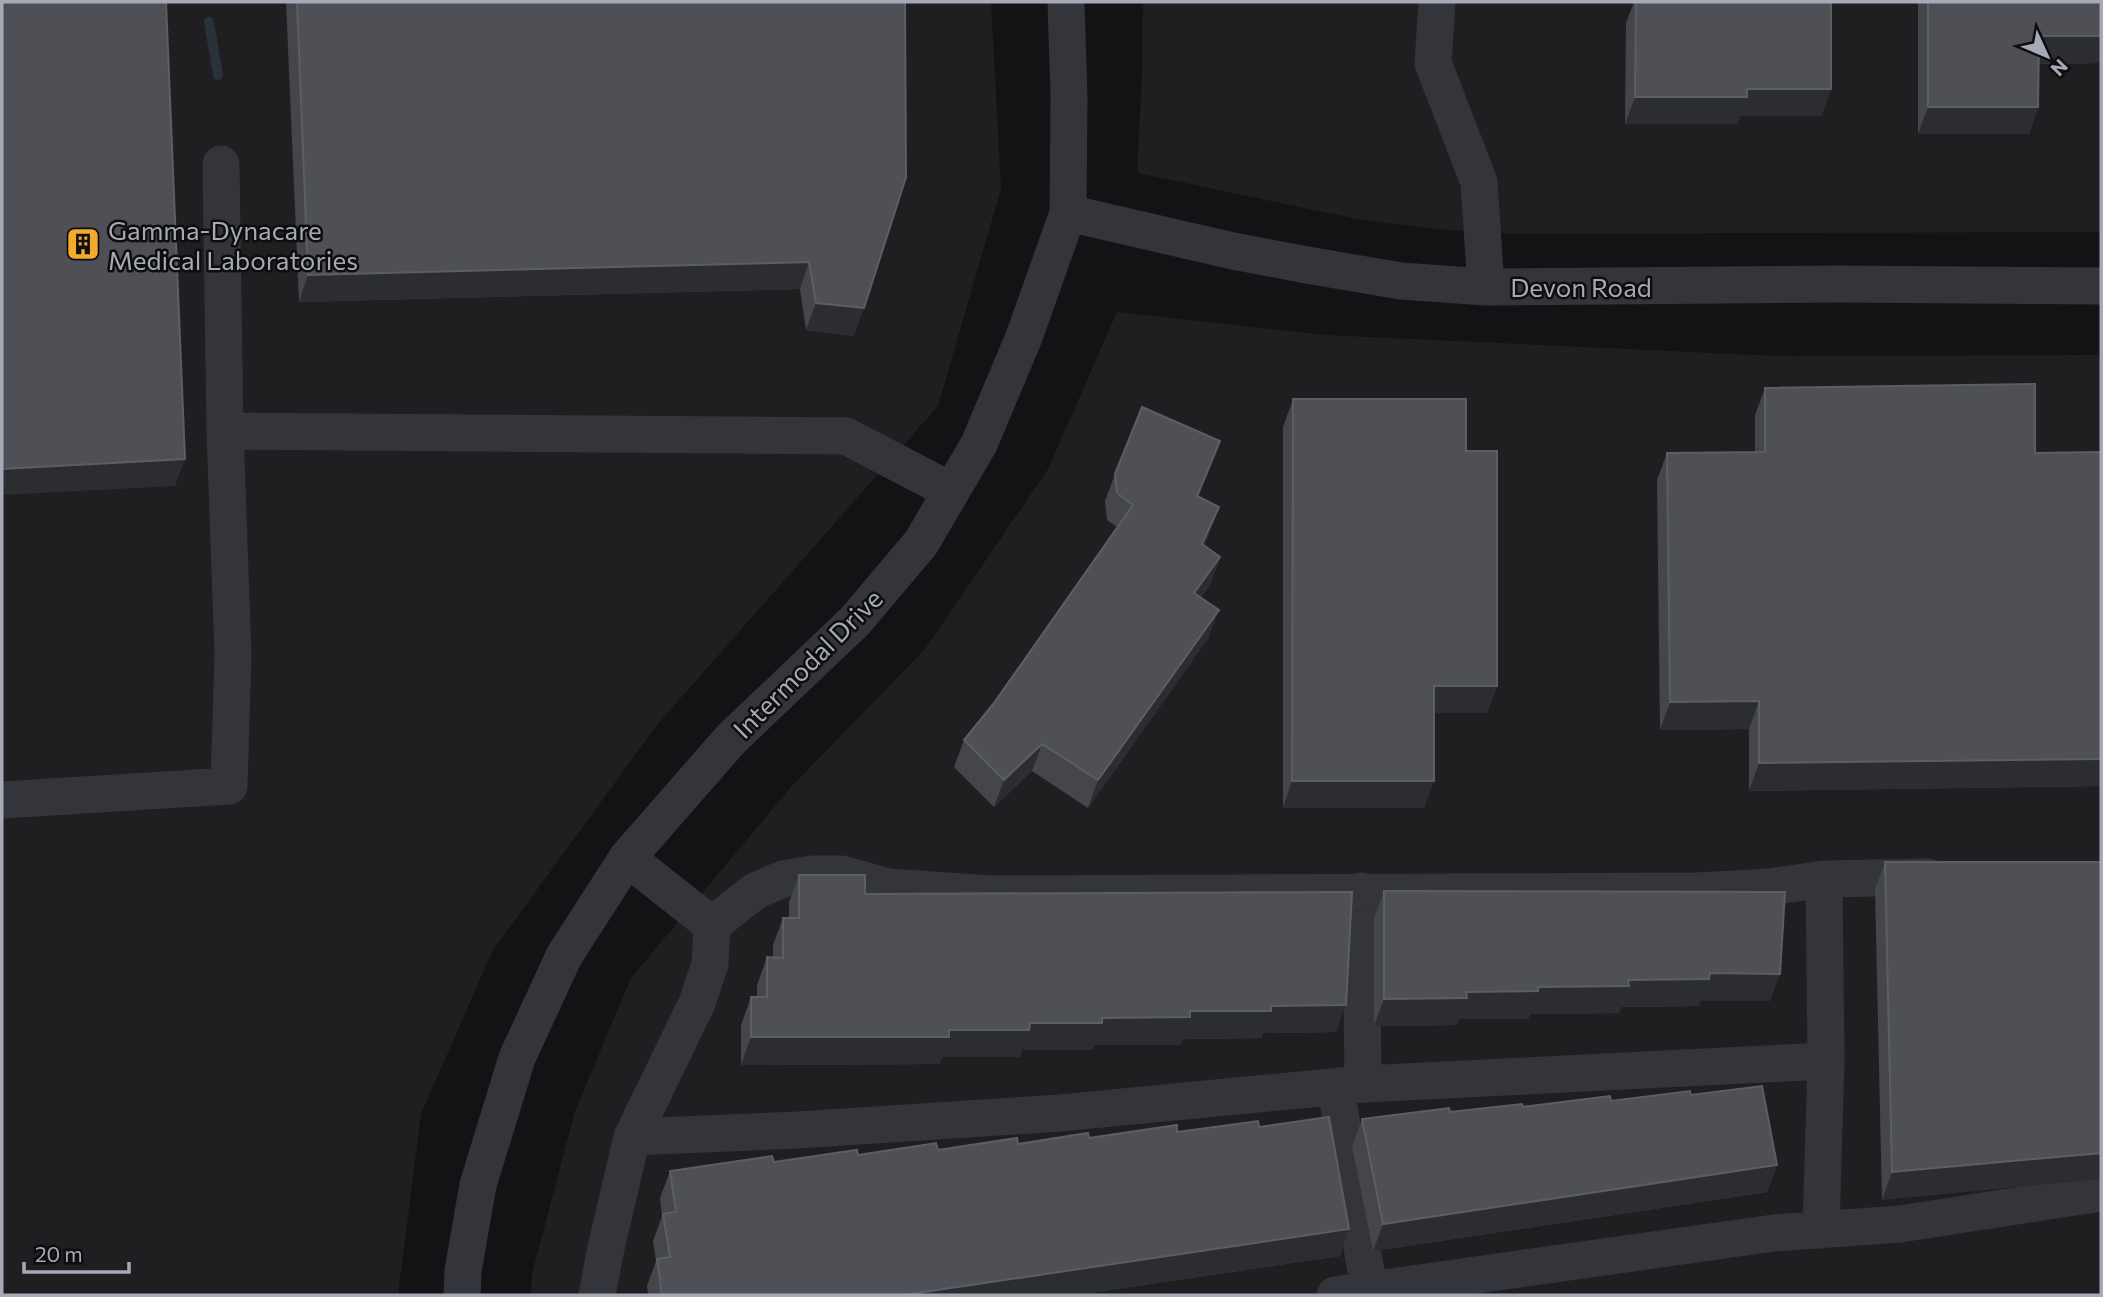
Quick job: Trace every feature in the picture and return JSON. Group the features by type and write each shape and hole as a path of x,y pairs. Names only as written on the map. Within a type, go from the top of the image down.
{"street":[{"name":"Intermodal Drive","path":"462,1295 463,1271 478,1185 517,1058 564,956 628,858 731,739 855,621 921,543 979,444 1024,337 1068,213 1069,96 1066,2"},
{"path":"1437,2 1433,63 1479,182 1486,287"},
{"path":"2,800 229,786 233,653 225,431 221,164"},
{"name":"Devon Road","path":"1068,213 1220,248 1401,281 1486,287 1838,284 2101,286"},
{"path":"225,431 846,436 951,491"},
{"path":"628,858 712,925"},
{"path":"597,1295 632,1137 697,1003 710,964 712,925 755,891 783,879 813,874 842,874 889,887 991,894 1696,891 1769,887 1824,879 1962,876"},
{"path":"1821,1230 1826,1061 1824,879"},
{"path":"1361,891 1350,1086 1352,1293 1774,1233 1900,1224 2101,1193"},
{"path":"632,1137 798,1130 1060,1113 1350,1086 1826,1061"}],"shaded area":[{"path":"2,2 991,2 1001,189 938,406 657,725 493,950 421,1114 398,1295 2,1295"},
{"path":"1143,2 2101,2 2101,232 1517,234 1445,230 1357,219 1138,173"},
{"path":"1117,312 1326,335 1777,356 2101,355 2101,1295 531,1295 532,1274 575,1111 631,978 791,787 925,649 1048,469"}],"building":[{"name":"Gamma-Dynacare Medical Laboratories","path":"2,2 166,2 185,459 2,469"},
{"path":"297,2 905,2 906,177 864,308 816,303 809,262 308,275"},
{"path":"1636,2 1831,2 1831,89 1747,89 1747,97 1635,97"},
{"path":"1928,2 2101,2 2101,36 2039,36 2038,107 1928,107"},
{"path":"2035,384 2035,453 2101,452 2101,759 1759,763 1759,701 1670,702 1667,453 1765,452 1765,388"},
{"path":"1293,399 1466,399 1466,451 1497,451 1497,686 1434,686 1434,781 1292,781"},
{"path":"1142,407 1220,441 1197,496 1219,507 1202,544 1220,557 1194,593 1219,610 1098,780 1042,744 1004,780 964,740 994,703 1133,505 1117,493 1115,474"},
{"path":"1885,862 2101,862 2101,1153 1892,1172"},
{"path":"799,875 865,875 865,894 1352,892 1346,1005 1271,1006 1271,1011 1190,1011 1190,1017 1102,1018 1102,1023 1030,1023 1029,1030 949,1030 949,1037 751,1037 751,997 767,997 767,957 783,958 783,918 799,918"},
{"path":"1384,891 1785,892 1780,974 1710,973 1709,979 1628,980 1629,986 1538,987 1538,991 1466,992 1467,998 1384,999"},
{"path":"1762,1086 1777,1165 1383,1224 1362,1119 1449,1108 1450,1112 1522,1104 1523,1107 1610,1096 1611,1101 1690,1091 1691,1095"},
{"path":"1329,1117 1349,1229 904,1295 662,1295 657,1259 670,1257 663,1214 676,1212 670,1171 772,1156 774,1162 857,1150 858,1155 936,1143 938,1150 1017,1138 1018,1144 1088,1133 1089,1138 1177,1125 1177,1132 1258,1121 1259,1127"}],"waterway":[{"path":"209,22 218,75"}],"place":[{"name":"Gamma-Dynacare Medical Laboratories","path":"83,244"}]}
